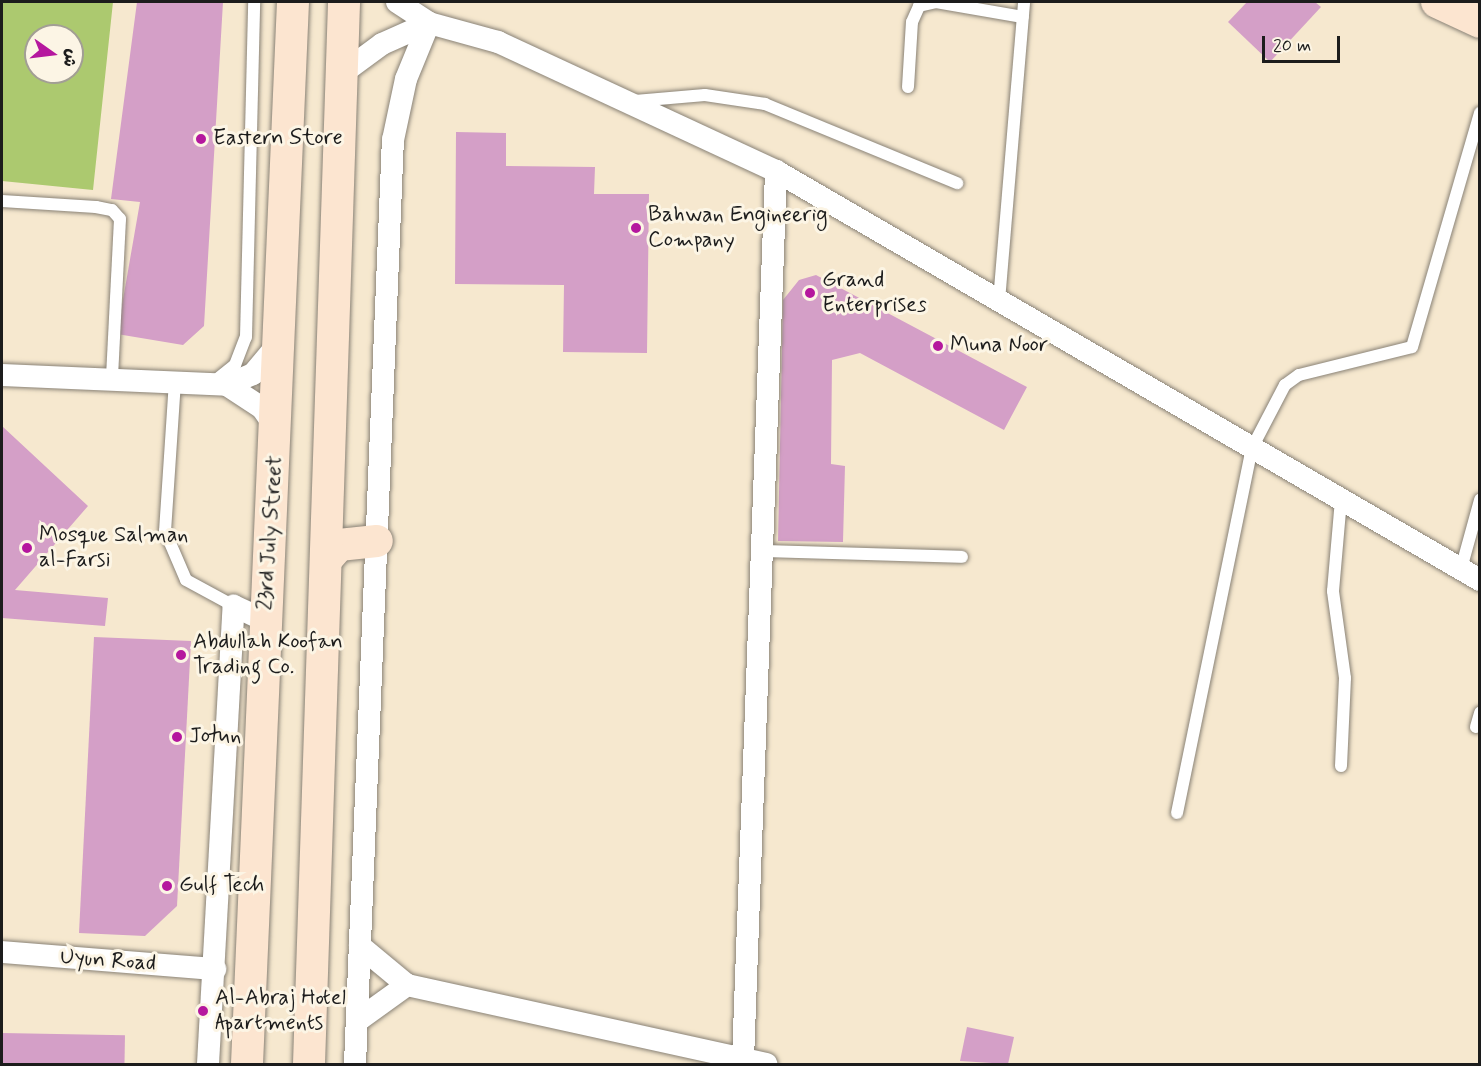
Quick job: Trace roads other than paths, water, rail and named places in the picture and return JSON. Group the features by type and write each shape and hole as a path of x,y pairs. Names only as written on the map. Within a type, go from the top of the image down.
{"main road":[{"name":"23rd July Street","path":"248,1065 266,621 278,431 293,2"},
{"path":"309,1065 344,2"},
{"path":"1437,2 1479,22"},
{"path":"326,560 339,545 377,541"}],"street":[{"path":"397,2 429,23 498,42 630,101 776,171 1470,575"},
{"path":"340,75 382,44 429,23"},
{"path":"355,1065 393,140 406,79 429,23"},
{"path":"743,1059 776,171"},
{"path":"219,384 265,365 280,341"},
{"path":"2,375 219,384 261,408 278,431"},
{"path":"208,1065 234,606 266,621"},
{"path":"360,946 407,985 766,1065"},
{"name":"Uyun Road","path":"2,952 215,969"},
{"path":"357,1021 407,985"}],"lane":[{"path":"219,384 235,365 246,337 254,2"},
{"path":"908,87 912,22 919,6 936,2 1023,16"},
{"path":"999,301 1024,2"},
{"path":"630,101 736,97 957,183"},
{"path":"1177,813 1252,448 1285,385 1299,375 1412,347 1479,113"},
{"path":"2,201 96,207 120,219 112,379"},
{"path":"174,381 165,531 186,579 234,606"},
{"path":"1341,500 1333,591 1345,678 1341,766"},
{"path":"1470,575 1479,500"},
{"path":"762,551 962,557"},
{"path":"1476,727 1479,712"}],"place":[{"name":"Eastern Store","path":"201,139"},
{"name":"Bahwan Engineerig Company","path":"636,228"},
{"name":"Grand Enterprises","path":"810,293"},
{"name":"Muna Noor","path":"938,346"},
{"name":"Mosque Salman al-Farsi","path":"27,548"},
{"name":"Abdullah Koofan Trading Co.","path":"181,655"},
{"name":"Jotun","path":"177,737"},
{"name":"Gulf Tech","path":"167,886"},
{"name":"Al-Abraj Hotel Apartments","path":"203,1011"}]}
